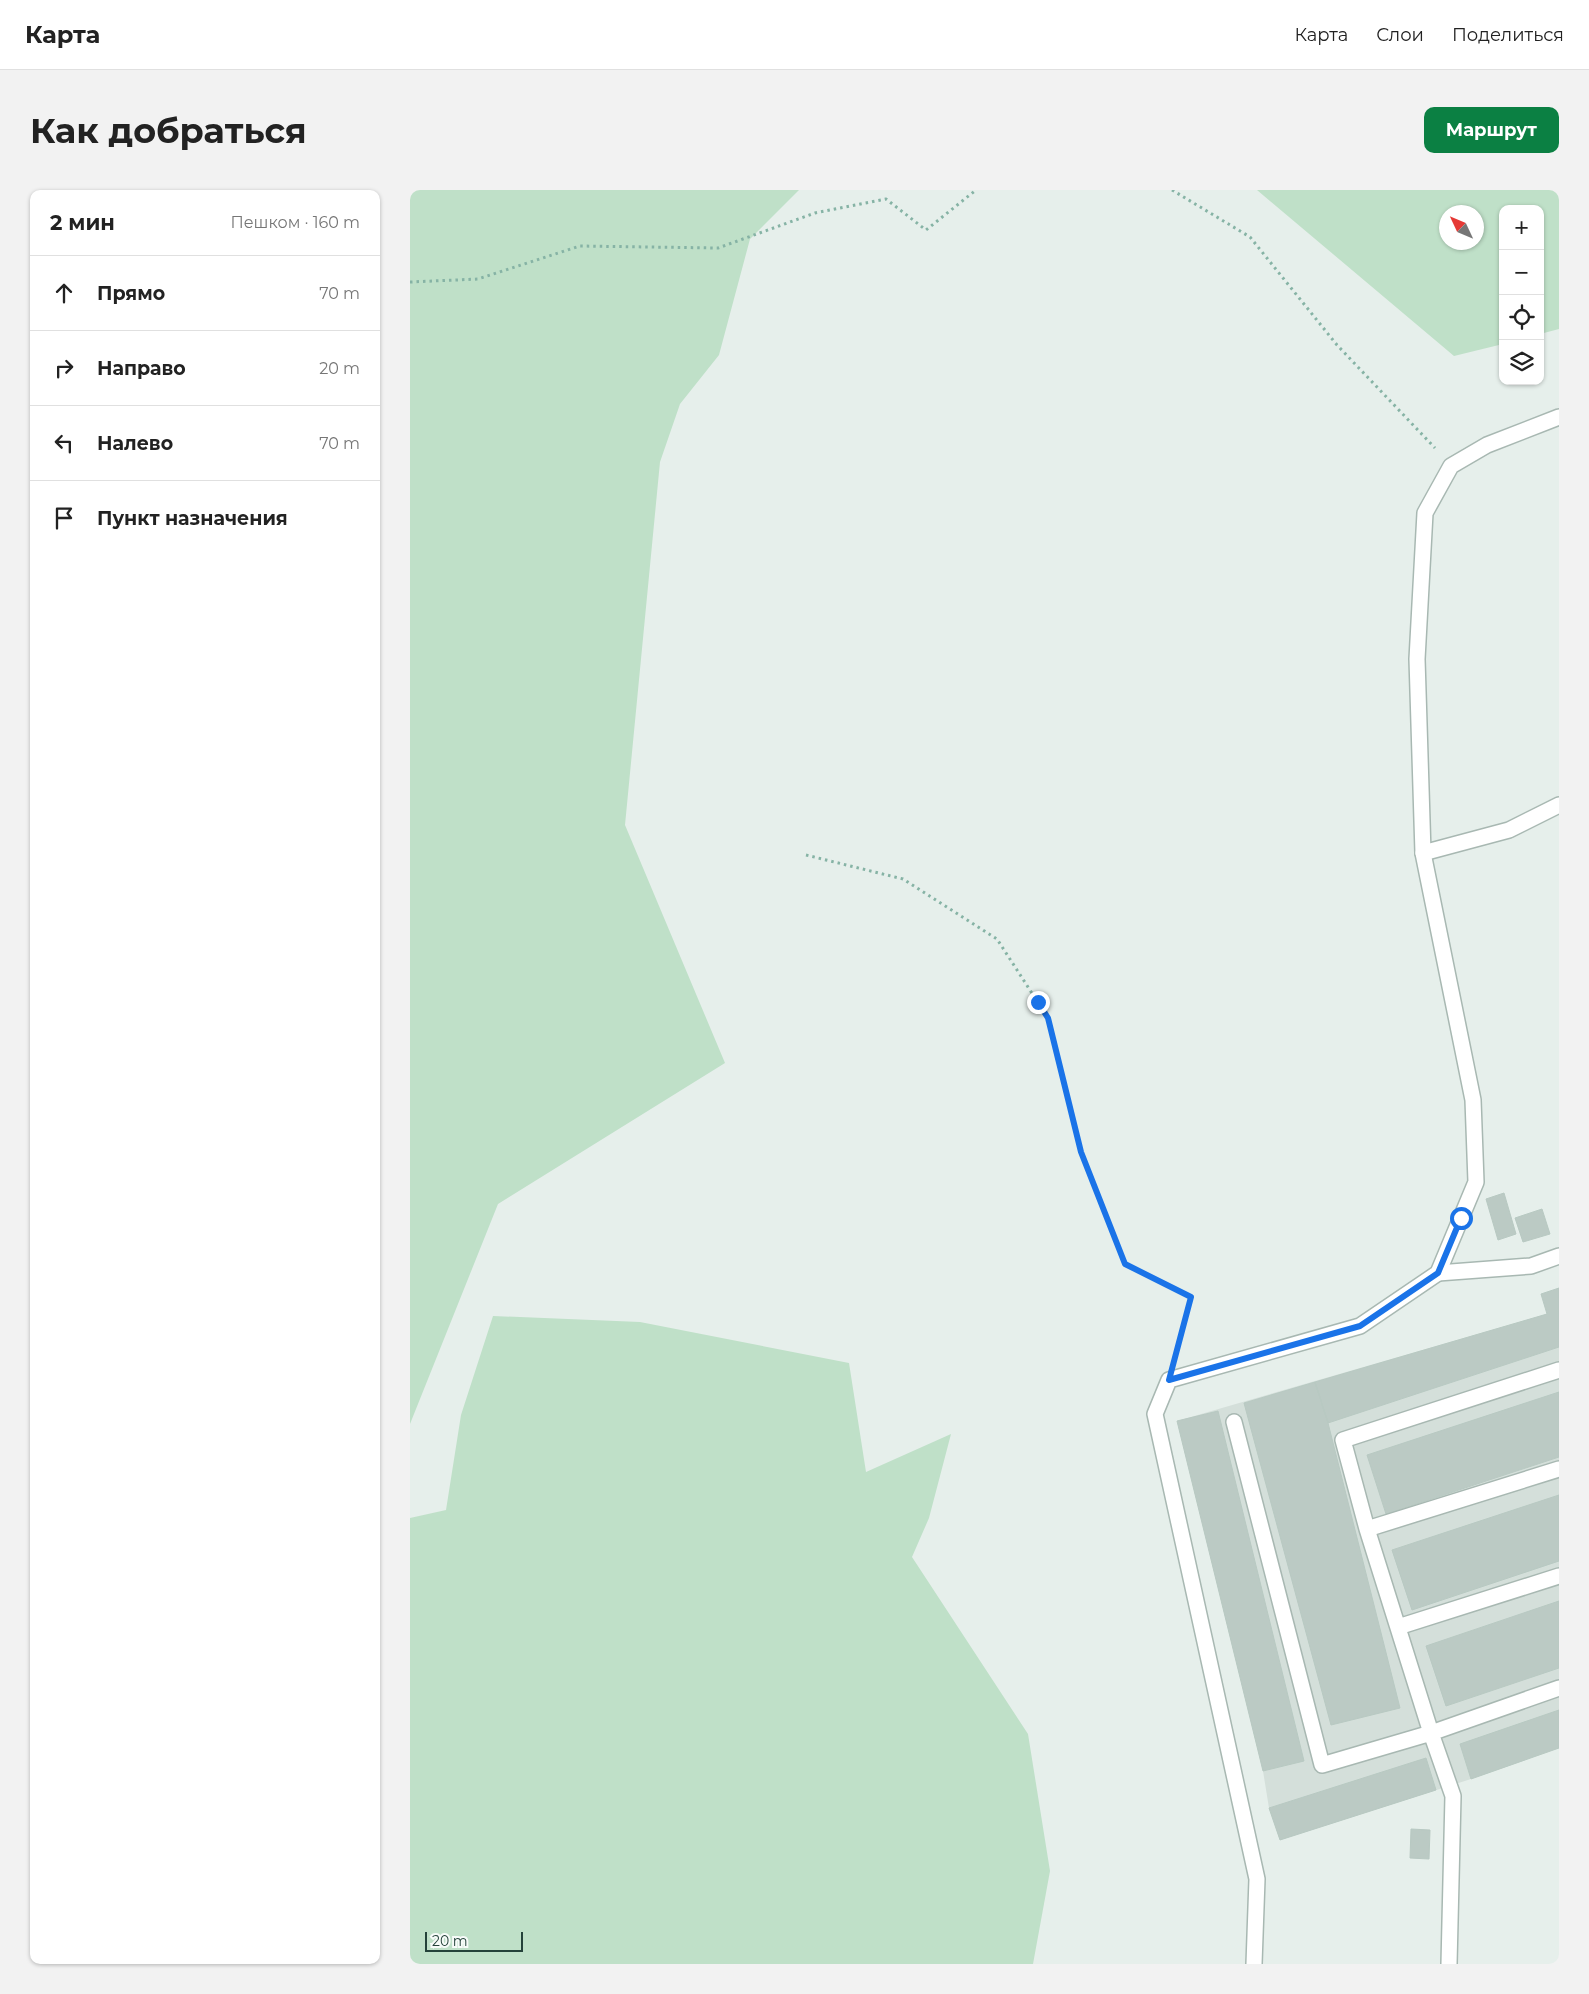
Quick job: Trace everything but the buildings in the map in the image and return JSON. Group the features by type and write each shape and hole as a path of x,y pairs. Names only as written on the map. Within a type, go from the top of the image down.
{"street":[{"path":"1438,1273 1476,1182 1473,1100 1423,853 1417,659 1425,513 1451,466 1486,445 1559,417"},
{"path":"1423,853 1509,830 1559,805"},
{"path":"1254,1964 1257,1879 1155,1414 1169,1380 1360,1326 1438,1273 1531,1266 1559,1256"},
{"path":"1448,1964 1453,1796 1367,1530 1344,1440 1559,1370"},
{"path":"1234,1422 1322,1765 1431,1732 1559,1688"},
{"path":"1367,1530 1559,1469"},
{"path":"1398,1627 1559,1576"}],"path":[{"path":"410,282 478,279 580,246 718,248 815,213 886,199 926,230 976,190"},
{"path":"1172,190 1250,237 1337,345 1451,466"},
{"path":"806,855 903,879 997,939 1048,1018 1081,1152 1125,1264 1191,1297 1169,1380"}],"shaded area":[{"path":"1559,1288 1559,1748 1471,1779 1280,1840 1269,1808 1263,1771 1177,1421 1547,1314"}],"green space":[{"path":"410,190 799,190 750,239 719,355 680,404 660,462 625,825 725,1063 498,1204 410,1424"},
{"path":"1257,190 1559,190 1559,329 1544,333 1544,205 1499,205 1499,345 1454,356"},
{"path":"493,1316 640,1322 849,1363 866,1472 951,1434 929,1518 912,1557 1028,1734 1050,1871 1033,1964 410,1964 410,1518 446,1510 461,1415"}],"route":[{"path":"1038,1002 1048,1018 1081,1152 1125,1264 1191,1297 1169,1380 1360,1326 1438,1273 1461,1218"}]}
